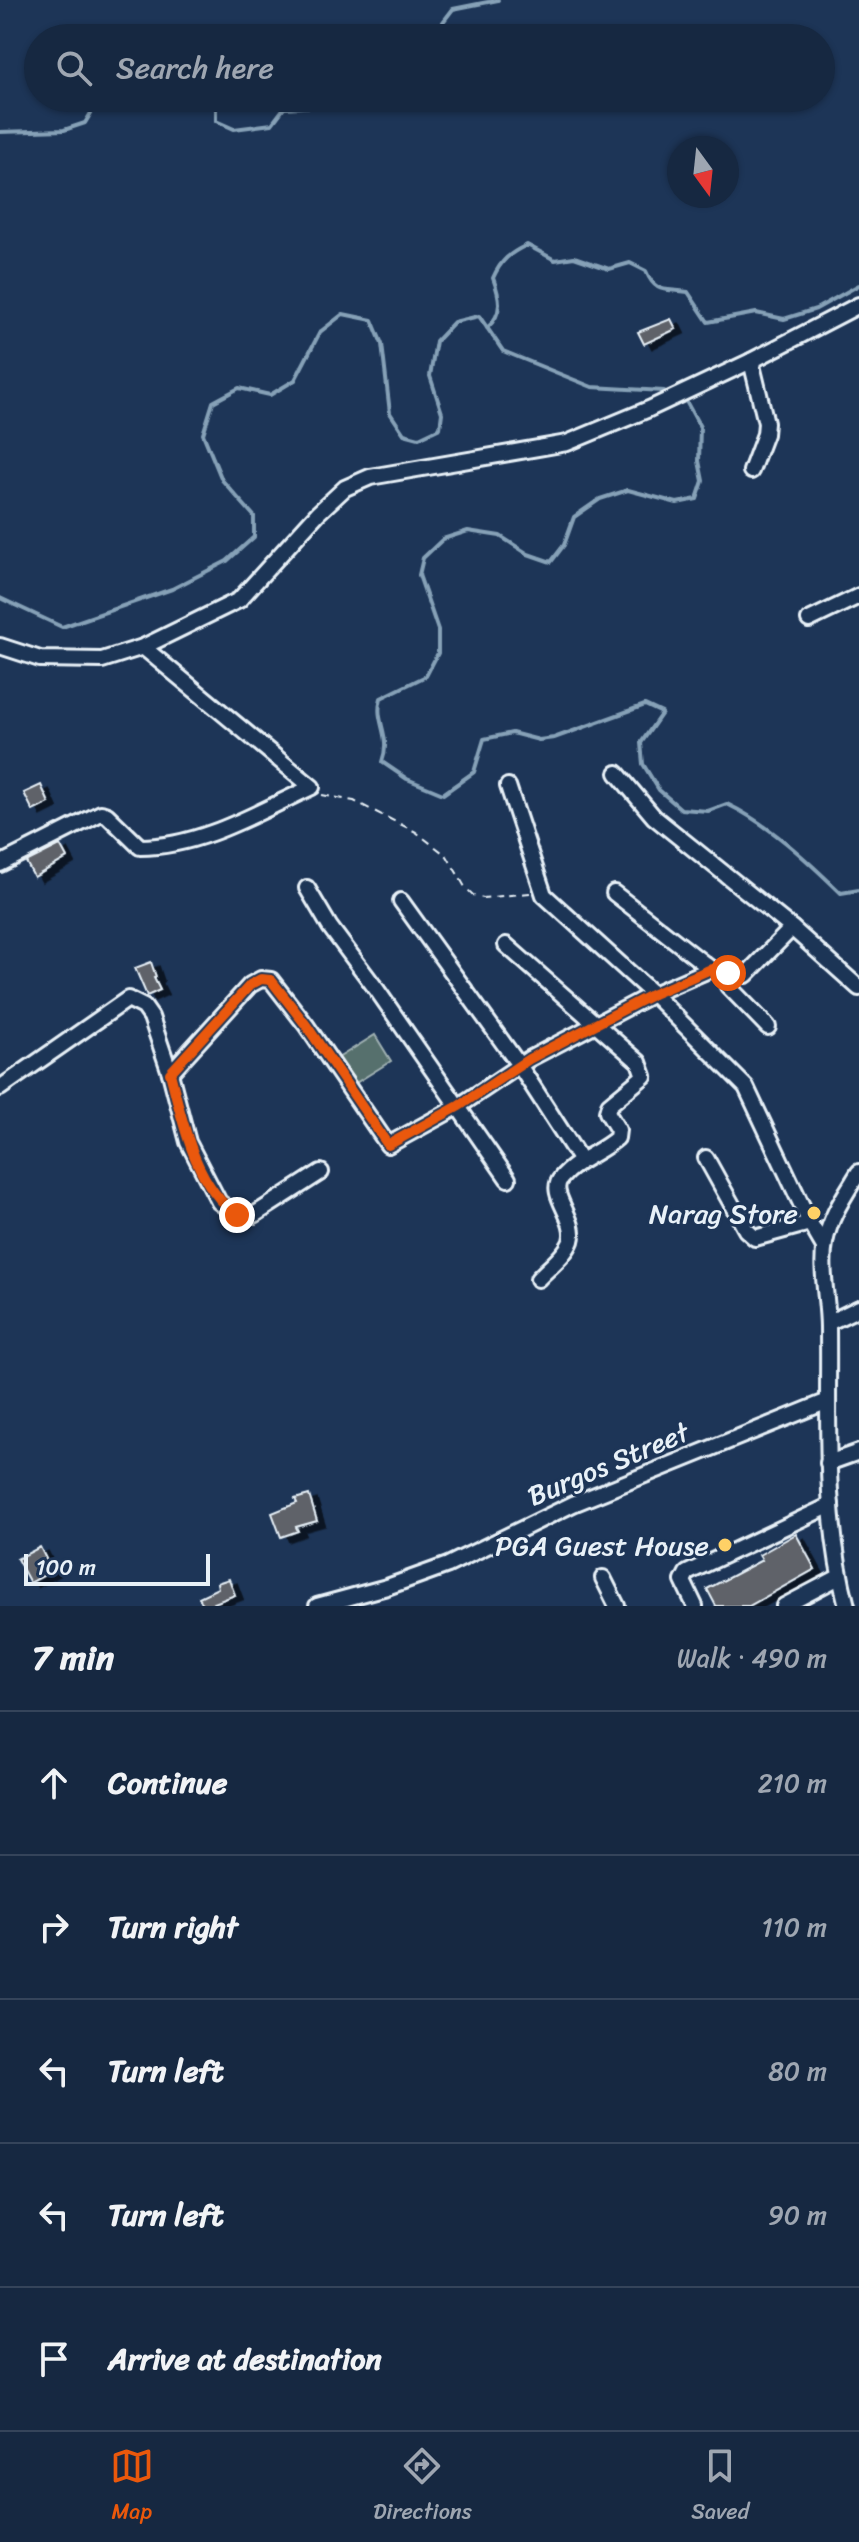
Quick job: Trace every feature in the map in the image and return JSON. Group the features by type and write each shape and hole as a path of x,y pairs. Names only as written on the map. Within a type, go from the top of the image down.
{"street":[{"path":"0,646 40,659 102,660 143,647 239,600 318,513 345,488 370,477 567,443 751,361 859,305"},
{"path":"751,361 766,423 751,471"},
{"path":"809,620 859,596"},
{"path":"0,864 101,813 107,815 140,847 166,847 208,834 312,787 143,647"},
{"path":"617,773 654,817 792,928 859,988"},
{"path":"508,786 544,895 653,994 746,1087 824,1247"},
{"path":"307,888 330,927 508,1179"},
{"path":"614,893 711,969 728,973 746,975 792,928"},
{"path":"401,901 519,1065 581,1161"},
{"path":"506,945 639,1062 644,1076 609,1105 607,1112 618,1130 617,1138 581,1161 559,1180 556,1192 574,1228 570,1245 538,1279"},
{"path":"170,1073 250,985 261,979 271,980 306,1025 388,1145 459,1106 519,1065 653,994 711,969"},
{"path":"728,973 728,986 768,1027"},
{"path":"0,1088 128,999 144,1007 151,1017 188,1142 219,1202 237,1215 254,1215 321,1172"},
{"path":"706,1158 746,1230 755,1238 810,1223"},
{"path":"847,1606 839,1577 828,1463 828,1323 824,1247 831,1217 859,1172"},
{"path":"828,1323 859,1308"},
{"name":"Burgos Street","path":"317,1606 387,1587 448,1565 573,1504 828,1401"},
{"path":"828,1463 859,1452"},
{"path":"695,1606 683,1581 687,1573 831,1505"},
{"path":"784,1606 839,1577"},
{"path":"603,1578 617,1606"}],"path":[{"path":"312,787 323,796 354,801 416,832 447,856 473,895 483,898 535,893 544,895"}],"green space":[{"path":"375,1035 391,1061 354,1084 338,1058"}],"building":[{"path":"671,319 676,329 644,344 638,332"},
{"path":"41,785 49,803 33,811 24,793"},
{"path":"60,845 67,858 34,877 26,862"},
{"path":"151,962 160,990 147,996 135,968"},
{"path":"309,1495 317,1521 296,1527 298,1531 281,1537 272,1513 297,1503 295,1499"},
{"path":"796,1534 815,1569 749,1606 716,1606 707,1589 762,1560 759,1555"},
{"path":"40,1547 52,1571 30,1583 17,1559"},
{"path":"229,1579 235,1595 214,1603 215,1606 203,1606 199,1597 218,1588 217,1583"}],"waterway":[{"path":"443,24 453,9 498,0"},
{"path":"0,132 64,130 85,123 92,112"},
{"path":"216,112 216,121 234,129 272,124 281,112"},
{"path":"487,328 496,317 499,304 493,278 507,258 527,245 555,260 574,257 609,269 630,263 646,271 658,287 688,292 708,322 756,313 784,319 816,309 859,285"},
{"path":"0,598 62,627 172,589 227,561 254,537 254,516 222,480 203,434 213,402 239,388 270,395 295,380 320,332 343,314 372,320 382,344 390,413 404,434 419,438 440,428 442,413 430,376 436,341 454,322 479,316 503,351 592,387 664,391"},
{"path":"687,403 700,427 699,461 703,481 697,499 677,503 628,490 600,499 574,517 564,545 551,562 528,554 500,536 468,531 443,539 423,558 419,575 438,630 438,653 426,676 381,698 379,707 385,744 382,762 407,779 443,794 474,772 484,739 512,733 539,740 554,738 645,705 662,713 641,743 643,764 659,790 681,809 708,811 727,804 773,833 841,893 859,890"}],"place":[{"name":"Narag Store","path":"814,1213"},
{"name":"PGA Guest House","path":"725,1545"}],"route":[{"path":"237,1215 219,1202 188,1142 170,1073 250,985 261,979 271,980 306,1025 388,1145 459,1106 529,1059 653,994 711,969 728,973"}]}
